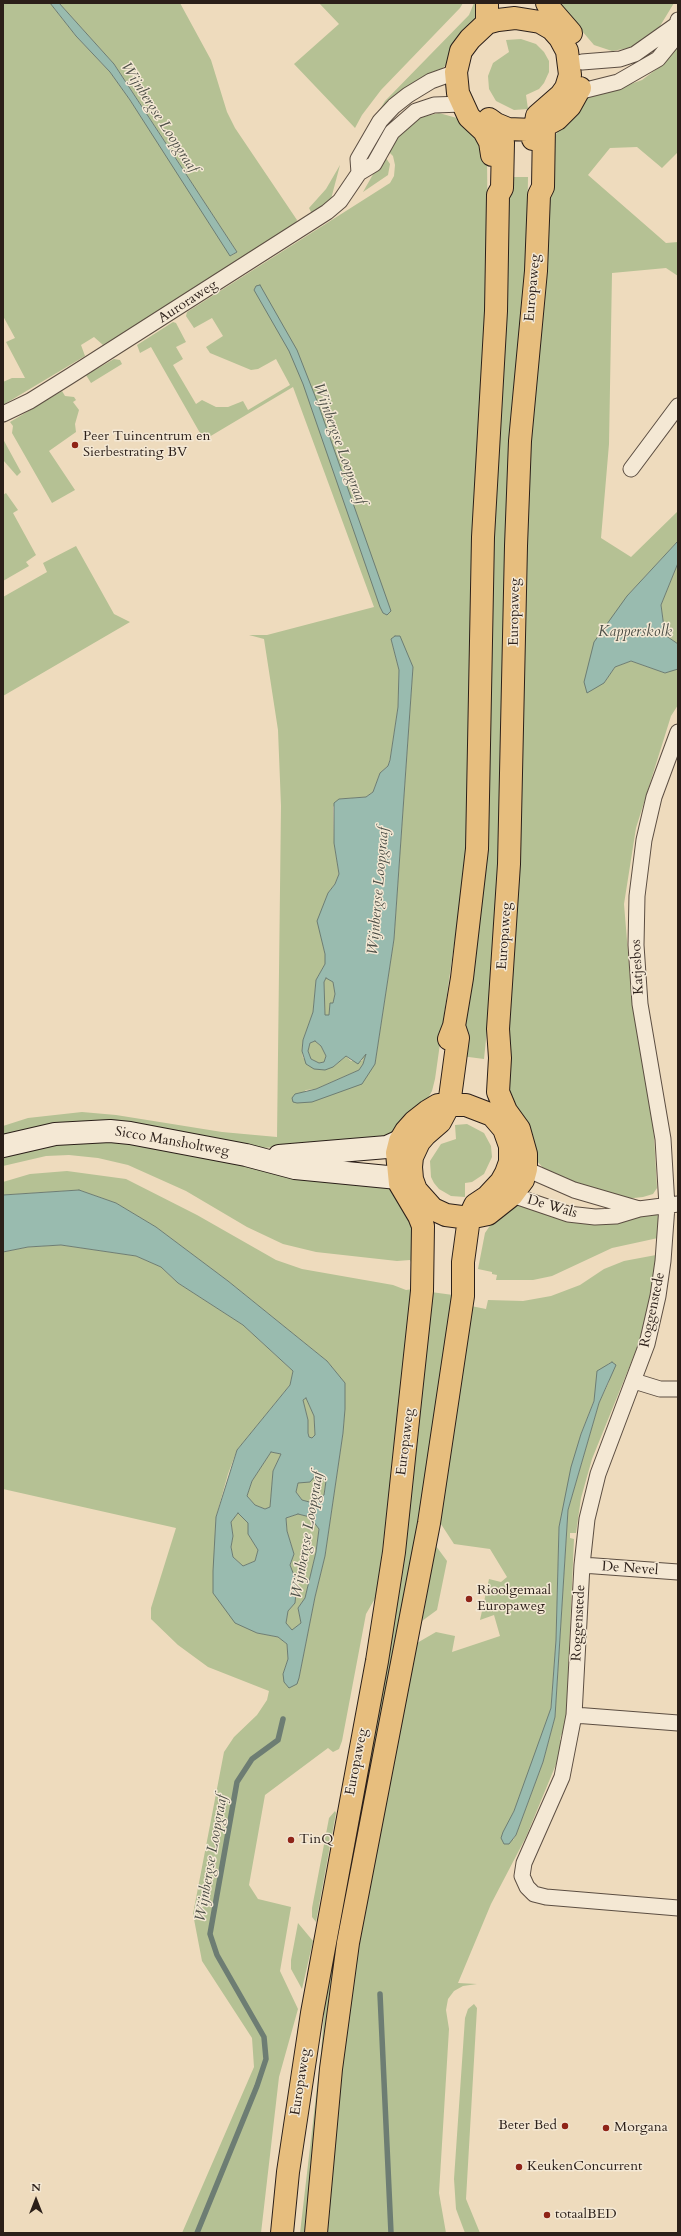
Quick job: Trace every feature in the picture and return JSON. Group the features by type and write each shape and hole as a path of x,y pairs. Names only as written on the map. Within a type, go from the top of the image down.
{"main road":[{"path":"490,128 539,128 557,119 570,106 581,85 575,62 540,9"},
{"path":"492,12 515,18 540,9 551,10 574,36 581,53 575,62"},
{"path":"470,104 458,93 456,72 461,51 492,12"},
{"path":"405,1178 419,1142 440,1122 444,1105 449,1036 454,1026 470,914 477,849 483,537 496,311 498,195 502,188 503,143 502,135 469,117 470,91 468,79 471,64 494,33 492,12"},
{"name":"Europaweg","path":"316,2233 331,2069 349,1938 429,1523 467,1271 477,1230 478,1216 475,1205 487,1197 501,1182 506,1173 518,1164 526,1154 519,1129 499,1113 498,1092 500,1058 498,1029 510,857 516,546 520,448 536,271 539,195 532,188 539,128 537,116 542,110 561,95 566,88 575,62"},
{"path":"499,1113 466,1105 444,1105 414,1122 400,1141 397,1153 405,1178 416,1190 428,1218 446,1215 478,1216 512,1196 523,1180 518,1164"},
{"name":"Europaweg","path":"282,2233 288,2172 312,2012 377,1661 394,1552 425,1264 434,1226 428,1218"}],"street":[{"path":"575,62 620,59 635,54 677,23"},
{"path":"578,92 618,82 658,59 675,38 677,23"},
{"name":"Auroraweg","path":"359,173 358,159 380,122 394,106 408,95 431,81 456,72"},
{"name":"Auroraweg","path":"3,414 30,401 327,212 340,201 359,173 374,164 392,132 416,111 434,106 470,104"},
{"path":"631,469 678,406"},
{"name":"Katjesbos","path":"672,1205 640,1004 636,945 637,896 644,840 654,797 678,732"},
{"name":"Sicco Mansholtweg","path":"3,1146 55,1134 110,1131 130,1133 246,1155 295,1168 405,1178"},
{"name":"Sicco Mansholtweg","path":"246,1155 288,1156 387,1147 400,1141"},
{"name":"De Wals","path":"518,1164 574,1190 639,1209"},
{"name":"De Wals","path":"512,1196 568,1214 595,1217 616,1216 639,1209 672,1205"},
{"name":"Roggenstede","path":"672,1205 658,1296 647,1344 598,1474 587,1519 582,1565 574,1715 562,1777 524,1863 522,1876 526,1887 534,1894 546,1897 678,1908"},
{"path":"634,1381 660,1388 678,1388"},
{"name":"De Nevel","path":"582,1565 678,1572"},
{"path":"574,1715 678,1723"}],"green space":[{"path":"3,3 50,3 76,36 110,72 130,100 231,256 237,252 114,64 59,3 180,3 211,60 227,112 235,128 297,220 295,225 207,282 103,345 94,337 81,345 85,356 3,405 3,382 12,378 25,378 6,342 15,338 3,316"},
{"path":"319,3 463,3 460,8 381,90 362,115 355,128 294,64 339,24"},
{"path":"474,3 481,3 478,15 445,66 366,132 385,101 469,15"},
{"path":"558,3 674,3 657,31 634,47 612,51 594,45"},
{"path":"521,39 536,44 544,52 549,61 549,72 544,83 539,89 526,95 528,109 514,110 496,101 489,89 488,76 493,63 509,52 506,40"},
{"path":"678,45 678,152 662,168 637,147 610,148 588,175 666,243 678,242 678,276 666,268 612,273 609,444 601,538 631,557 678,511 678,541 627,596 604,683 615,667 631,661 665,673 678,668 678,705 671,716 636,828 624,904 631,989 651,1085 657,1188 653,1194 643,1197 624,1199 607,1196 545,1170 536,1160 506,1085 520,860 521,737 531,435 553,140 561,125 582,102 593,94 611,91 642,80 662,65"},
{"path":"439,113 457,118 474,134 487,159 488,257 471,563 469,808 465,867 435,1079 432,1091 427,1100 388,1139 263,1148 3,1137 3,1126 28,1118 82,1112 116,1115 222,1132 277,1137 281,806 278,730 264,639 249,635 267,635 374,607 293,387 204,440 151,347 140,353 137,345 173,322 176,323 186,342 176,347 183,359 173,365 196,404 202,400 216,407 228,407 243,401 248,410 290,385 276,359 258,369 251,370 210,353 206,347 223,336 212,318 194,328 186,316 187,312 390,183 394,176 395,165 393,156 387,150 408,126 422,117","holes":["391,639 413,667 394,939 375,1064 293,1102 306,1090 316,1089 359,1070 363,1064 366,1054 364,1054 362,1061 351,1061 346,1056 333,1067 303,1058 303,1040 313,1012 316,980 325,964 325,954 318,921 328,893 335,884 339,874 334,843 333,807 339,799 366,797 373,792 380,773 388,766 398,707 399,670"]},
{"path":"384,155 390,164 388,175 363,192"},
{"path":"340,165 331,199 312,214 309,208 326,189"},
{"path":"509,177 528,177 527,240 502,820 491,992 484,1059 461,1056 493,533"},
{"path":"114,359 120,360 122,364 91,383 86,375"},
{"path":"62,391 65,396 74,397 76,400 73,402 79,410 75,424 76,432 49,451 75,490 52,503 12,433 13,426 10,422"},
{"path":"3,439 21,472 17,476 3,460"},
{"path":"6,493 18,510 13,513 36,555 26,562 29,566 3,581 3,495"},
{"path":"76,546 114,614 130,622 3,696 3,597 47,572 43,563"},
{"path":"678,563 678,644 665,635 661,605"},
{"path":"326,977 333,982 335,994 333,1003 330,1003 329,1015 325,1015 324,982"},
{"path":"315,1041 321,1046 326,1056 324,1062 319,1063 311,1059 308,1051 310,1043"},
{"path":"467,1124 484,1133 491,1146 492,1157 484,1174 472,1182 465,1183 465,1197 451,1196 439,1189 434,1183 431,1177 430,1161 441,1144 456,1139 455,1125"},
{"path":"111,1140 384,1184 396,1195 412,1221 415,1263 411,1262 410,1260 397,1261 316,1252 283,1244 247,1227 186,1191 128,1165 98,1158 69,1155 46,1156 3,1166 3,1155 29,1147"},
{"path":"67,1171 126,1179 197,1215 276,1260 302,1269 393,1285 406,1290 413,1289 377,1595 366,1614 342,1741 339,1749 333,1752 328,1748 265,1795 249,1885 258,1899 291,1907 280,1971 298,2009 279,2077 261,2233 182,2233 254,2067 252,2038 202,1961 193,1914 224,1752 234,1737 257,1715 267,1700 269,1691 208,1667 178,1645 151,1619 151,1608 176,1528 3,1489 3,1252 28,1247 61,1245 136,1256 161,1267 178,1283 243,1325 293,1371 290,1385 237,1450 228,1474 216,1517 213,1593 257,1633 278,1637 287,1644 288,1659 283,1674 299,1678 315,1597 325,1556 343,1433 345,1384 327,1361 228,1281 156,1227 116,1203 79,1190 3,1195 3,1182 30,1174"},
{"path":"523,1205 608,1221 656,1214 660,1217 658,1238 612,1248 552,1276 533,1280 496,1280 497,1275 492,1274 492,1272 478,1269 485,1233 495,1218 513,1206"},
{"path":"656,1255 652,1288 639,1343 592,1459 581,1498 576,1533 570,1533 570,1538 574,1539 566,1721 563,1734 561,1735 560,1740 562,1740 557,1762 526,1837 491,1904 458,1983 477,1984 463,1986 454,1991 448,1999 446,2010 449,2029 439,2193 446,2233 326,2233 340,2078 354,1973 417,1643 436,1632 455,1636 452,1652 500,1636 494,1615 480,1620 489,1579 501,1582 507,1577 490,1549 454,1544 439,1521 471,1306 486,1309 488,1300 523,1301 551,1296 580,1285 604,1269 624,1261","holes":["612,1362 609,1382 599,1403 568,1510 555,1717 543,1762 516,1835 513,1840 501,1838 514,1811 533,1763 551,1708 556,1640 559,1527 581,1434 608,1364"]},
{"path":"431,1292 453,1295 447,1342 307,2233 300,2233 321,2053 327,1972"},
{"path":"306,1398 314,1416 315,1435 312,1438 309,1437 308,1433 308,1420 303,1400"},
{"path":"271,1452 281,1454 273,1471 270,1507 265,1509 255,1505 247,1496 252,1481"},
{"path":"316,1475 326,1481 324,1495 313,1503 302,1500 296,1492 298,1483"},
{"path":"238,1513 248,1523 248,1534 258,1550 255,1561 243,1566 233,1557 231,1547 233,1536 231,1522"},
{"path":"298,1514 310,1517 319,1528 316,1552 305,1599 298,1608 301,1623 292,1631 286,1623 288,1611 295,1603 297,1583 290,1565 294,1554 287,1531 286,1518"},
{"path":"436,1546 447,1561 437,1610 422,1621"},
{"path":"335,1811 336,1813 316,1922 312,1917 312,1908 329,1818"},
{"path":"298,1923 313,1941 302,1989 291,1969 291,1960"},
{"path":"474,2004 477,2008 466,2199 480,2233 465,2233 456,2209 454,2179 465,2018 468,2009"}],"water":[{"path":"50,3 59,3 114,64 237,252 230,256 130,100 110,72 76,36"},
{"path":"260,285 297,350 317,401 391,611 387,615 383,613 380,607 303,384 289,351 254,290 256,286"},
{"name":"Kapperskolk","path":"678,541 678,563 661,605 665,635 678,644 678,669 665,673 631,661 615,667 604,683 587,693 584,682 594,642 627,596"},
{"path":"395,636 400,636 413,667 394,939 375,1064 362,1084 312,1102 297,1103 293,1102 292,1098 295,1094 316,1089 359,1070 363,1064 366,1054 358,1064 346,1056 333,1067 325,1070 314,1069 306,1064 302,1051 303,1040 313,1012 316,980 325,964 325,954 317,921 328,893 335,884 339,874 334,843 334,803 339,799 366,797 373,792 380,773 388,766 390,760 398,707 399,670 391,639","holes":["326,978 333,982 335,994 333,1003 330,1003 329,1015 325,1015 324,982","315,1041 321,1046 326,1056 324,1062 319,1063 311,1059 308,1051 310,1043"]},
{"path":"79,1190 116,1203 156,1227 228,1281 327,1361 345,1383 343,1433 325,1556 297,1684 289,1688 284,1682 283,1674 288,1659 287,1644 278,1637 257,1633 235,1623 213,1593 216,1517 237,1450 290,1385 293,1371 243,1325 178,1283 161,1267 136,1256 61,1245 28,1247 3,1252 3,1195","holes":["306,1398 314,1416 315,1435 312,1438 309,1437 308,1433 308,1420 303,1400","271,1452 281,1454 273,1471 270,1507 265,1509 255,1505 247,1496 252,1481","316,1475 326,1481 324,1495 313,1503 302,1500 296,1492 298,1483 310,1482","238,1513 248,1523 248,1534 258,1550 255,1561 243,1566 233,1557 231,1547 233,1536 231,1522","298,1514 310,1517 319,1529 316,1552 305,1598 298,1608 301,1623 292,1630 286,1623 288,1611 295,1603 297,1583 290,1565 294,1554 287,1531 286,1518"]},
{"path":"612,1362 616,1365 599,1403 568,1510 555,1717 543,1762 516,1835 509,1844 504,1844 501,1838 503,1832 514,1811 551,1708 556,1640 559,1527 571,1467 581,1434 594,1401 597,1371"}],"waterway":[{"name":"Wijnbergse Loopgraaf","path":"197,2233 257,2086 266,2059 264,2037 217,1955 210,1934 237,1782 252,1759 278,1740 283,1719"},
{"path":"380,1994 391,2233"}],"place":[{"name":"Peer Tuincentrum en Sierbestrating BV","path":"75,445"},
{"name":"Rioolgemaal Europaweg","path":"469,1599"},
{"name":"TinQ","path":"291,1840"},
{"name":"Beter Bed","path":"565,2126"},
{"name":"Morgana","path":"606,2128"},
{"name":"KeukenConcurrent","path":"519,2167"},
{"name":"totaalBED","path":"547,2215"}]}
